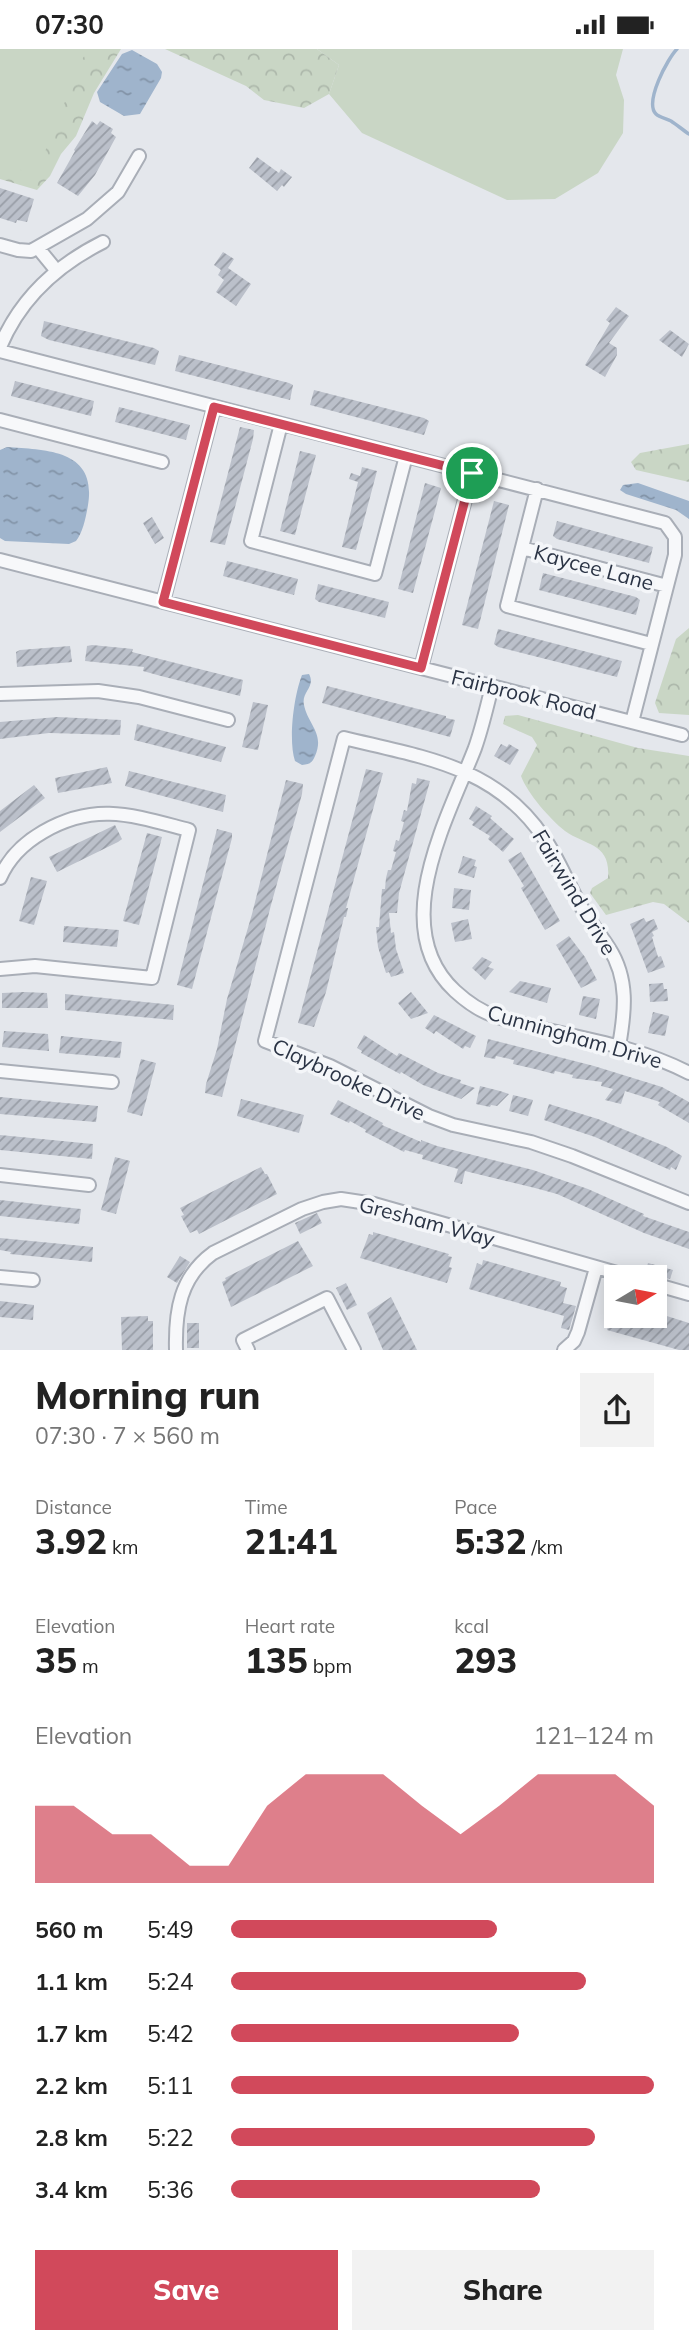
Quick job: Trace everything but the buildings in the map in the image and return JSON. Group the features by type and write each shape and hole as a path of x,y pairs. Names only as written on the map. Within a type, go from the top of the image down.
{"street":[{"path":"0,245 24,251 38,248 87,219 118,192 139,156"},
{"path":"103,242 78,254 56,270 36,290 7,330 0,349 665,523 672,530 676,546 632,722"},
{"path":"38,248 56,270"},
{"path":"163,602 214,407"},
{"path":"0,420 162,462"},
{"path":"281,424 251,541 375,574 406,456"},
{"path":"421,668 472,473"},
{"path":"537,489 507,606 652,644"},
{"name":"Kaycee Lane","path":"522,548 667,586"},
{"name":"Fairbrook Road","path":"0,560 682,735"},
{"name":"Cunningham Drive","path":"492,686 476,743 438,841 425,890 423,927 428,954 435,968 451,987 480,1010 512,1021 647,1053 689,1073"},
{"path":"0,694 98,691 139,697 228,720"},
{"name":"Claybrooke Drive","path":"465,772 445,764 344,738 265,1041 330,1066 429,1116 453,1125 531,1142 687,1198"},
{"name":"Fairwind Drive","path":"465,772 504,793 533,823 545,839 582,909 611,950 622,980 625,998 619,1046"},
{"path":"0,878 14,855 30,840 60,823 86,814 131,814 189,830 152,978 35,966 0,969"},
{"path":"0,1071 112,1082"},
{"path":"0,1175 89,1185"},
{"name":"Gresham Way","path":"176,1350 176,1325 183,1287 202,1261 213,1253 323,1202 357,1200 604,1270"},
{"path":"564,1350 574,1341 578,1332 596,1268"},
{"path":"0,1277 33,1280"},
{"path":"667,1288 689,1294"},
{"path":"248,1350 243,1340 327,1298 354,1350"}],"green space":[{"path":"0,49 115,49 36,184 0,172"},
{"path":"90,49 121,49 94,93 76,136 61,154 50,176 37,190 0,179 0,165 33,173 44,154 82,59"},
{"path":"165,49 317,49 339,65 329,94 304,108 264,100 246,86"},
{"path":"317,49 623,49 616,75 624,100 623,133 598,173 555,199 507,200 362,133 329,94 339,65"},
{"path":"689,444 689,482 636,470 631,462 640,453"},
{"path":"689,628 689,715 659,713 655,703 676,639"},
{"path":"518,715 638,748 689,756 689,923 664,904 653,902 606,915 590,893 592,888 608,878 606,858 596,847 559,826 528,790 521,776 537,745 532,737 503,724 505,716"}],"water":[{"path":"132,50 157,64 162,72 140,114 124,116 100,102 97,92 122,54"},
{"path":"7,447 66,456 77,463 85,473 89,487 88,505 76,541 69,544 5,541 0,538 0,450"},
{"path":"638,483 689,501 689,519 676,510 620,490 623,485"},
{"path":"309,674 311,682 304,697 304,705 317,735 318,748 312,762 302,765 295,761 293,752 293,718 302,675"}],"waterway":[{"path":"677,49 659,80 653,108 657,115 689,134"}],"route":[{"path":"214,407 472,473 421,668 163,602 214,407"}]}
